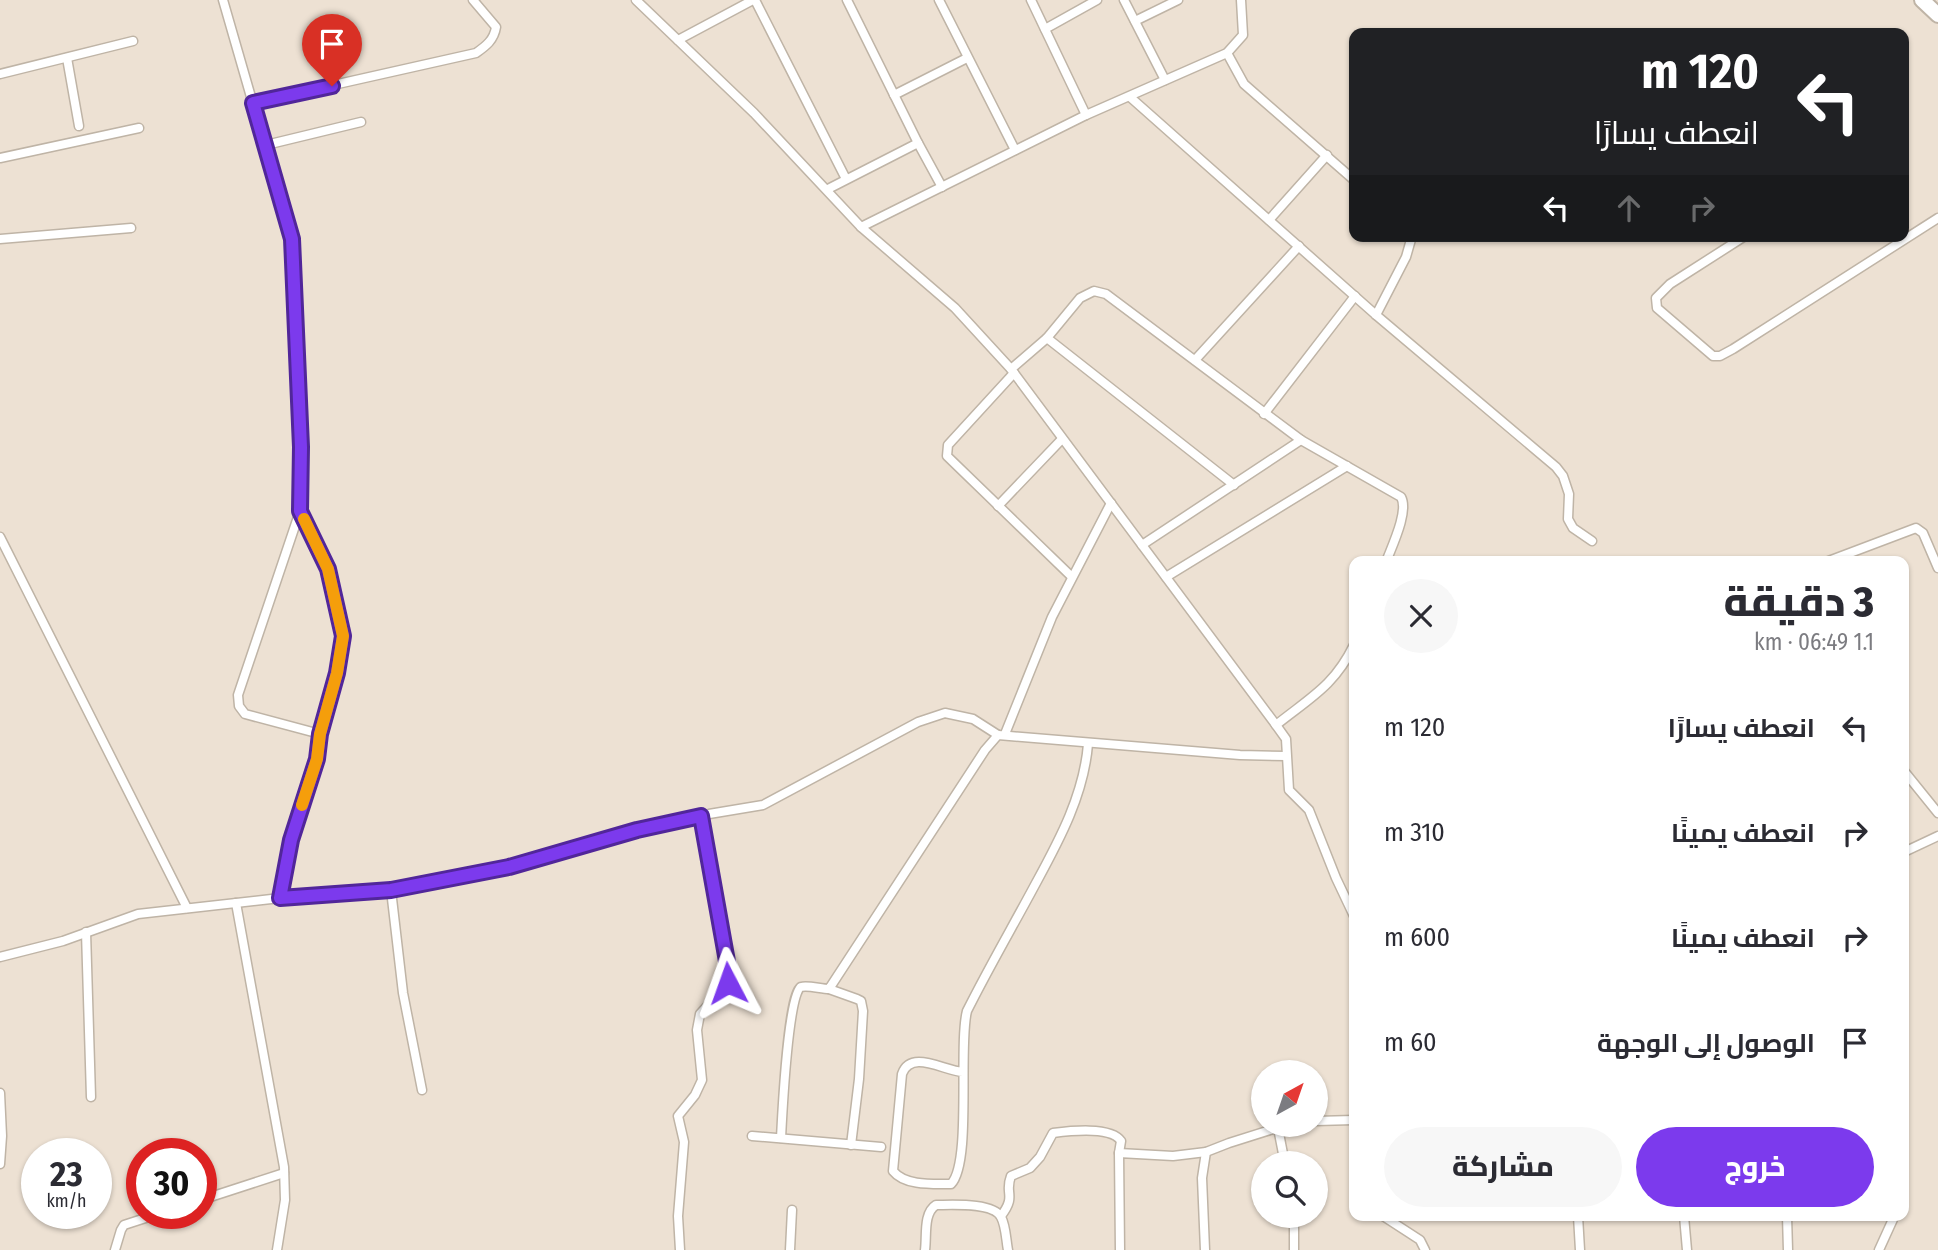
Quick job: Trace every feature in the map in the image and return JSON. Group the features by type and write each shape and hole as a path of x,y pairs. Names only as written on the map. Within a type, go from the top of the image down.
{"highway":[{"path":"1922,0 1938,15"}],"street":[{"path":"223,0 292,239 300,434 300,511 238,695 239,706 244,714 320,734"},
{"path":"253,103 476,53 489,44 496,27 473,0"},
{"path":"636,0 754,113 862,227 955,308 1012,371 1286,739 1289,790 1313,817 1349,905"},
{"path":"678,40 754,0 846,179"},
{"path":"847,0 942,187"},
{"path":"939,0 1015,150"},
{"path":"1031,0 1086,116"},
{"path":"1045,29 1097,0"},
{"path":"1124,0 1165,80"},
{"path":"1135,22 1178,0"},
{"path":"862,227 1015,150 1227,52 1243,35 1241,0"},
{"path":"0,74 133,41"},
{"path":"1227,52 1244,84 1349,175"},
{"path":"67,58 79,126"},
{"path":"894,95 967,58"},
{"path":"1130,97 1376,315 1556,467 1563,476 1569,494 1569,519 1573,528 1592,541"},
{"path":"265,145 361,122"},
{"path":"0,159 139,128"},
{"path":"828,189 918,144"},
{"path":"1269,220 1327,155"},
{"path":"1909,237 1938,218"},
{"path":"0,239 131,228"},
{"path":"1376,315 1406,257 1410,242"},
{"path":"1736,242 1670,284 1656,298 1657,308 1713,356 1720,356 1733,349 1900,242"},
{"path":"1195,360 1299,246"},
{"path":"1072,577 947,456 946,450 1012,371 1047,338 1080,298 1094,290 1105,294 1301,440 1388,487 1404,502 1403,513 1388,556"},
{"path":"1264,414 1355,296"},
{"path":"1047,338 1234,485"},
{"path":"998,506 1062,439"},
{"path":"1142,545 1301,440"},
{"path":"1166,577 1347,466"},
{"path":"828,989 985,750 1002,734 1052,617 1111,503"},
{"path":"280,898 291,840 317,759 320,734 333,692 343,636 328,569 300,511"},
{"path":"1842,556 1916,528 1923,533 1938,568"},
{"path":"0,537 187,908"},
{"path":"1276,725 1331,682 1349,655"},
{"path":"0,957 63,941 138,915 280,898 391,890 509,867 637,830 763,805 918,722 945,713 973,719 1002,734 1088,744 1286,756"},
{"path":"963,1072 953,1072 920,1062 909,1062 905,1066 893,1171 903,1180 941,1184 955,1181 963,1134 965,1051 963,1026 967,1011 1057,844 1077,799 1087,762 1088,744"},
{"path":"1909,777 1938,813"},
{"path":"680,1250 678,1216 684,1142 678,1116 695,1095 702,1080 697,1030 700,1014 728,983 728,967 701,816"},
{"path":"1909,850 1938,836"},
{"path":"391,890 403,993 422,1090"},
{"path":"236,903 284,1173 284,1216 277,1250"},
{"path":"86,932 92,1097"},
{"path":"781,1138 794,1000 802,987 828,989 857,999 861,1002 863,1011 851,1145"},
{"path":"0,1093 0,1164"},
{"path":"1328,1121 1349,1120"},
{"path":"1008,1250 1001,1216 1011,1200 1008,1181 1011,1176 1030,1168 1040,1157 1053,1133 1067,1131 1111,1133 1121,1141 1119,1250"},
{"path":"752,1136 881,1147"},
{"path":"1119,1153 1172,1156 1206,1152 1251,1136"},
{"path":"1205,1250 1202,1178 1206,1152"},
{"path":"217,1195 284,1173"},
{"path":"926,1250 928,1216 933,1206 987,1207 1001,1216"},
{"path":"790,1250 792,1210"},
{"path":"1391,1221 1420,1240 1425,1250"},
{"path":"1578,1221 1580,1250"},
{"path":"1684,1221 1687,1250"},
{"path":"1787,1221 1787,1250"},
{"path":"1879,1250 1892,1221"},
{"path":"115,1250 126,1224"},
{"path":"1294,1228 1294,1250"}],"slow traffic":[{"path":"302,805 317,759 320,734 337,673 343,636 337,599 328,569 304,519"}],"route":[{"path":"332,86 253,103 292,239 301,447 300,511 328,569 337,599 343,636 337,673 320,734 317,759 291,840 280,898 391,890 509,867 637,830 701,816 728,967 728,983"}]}
